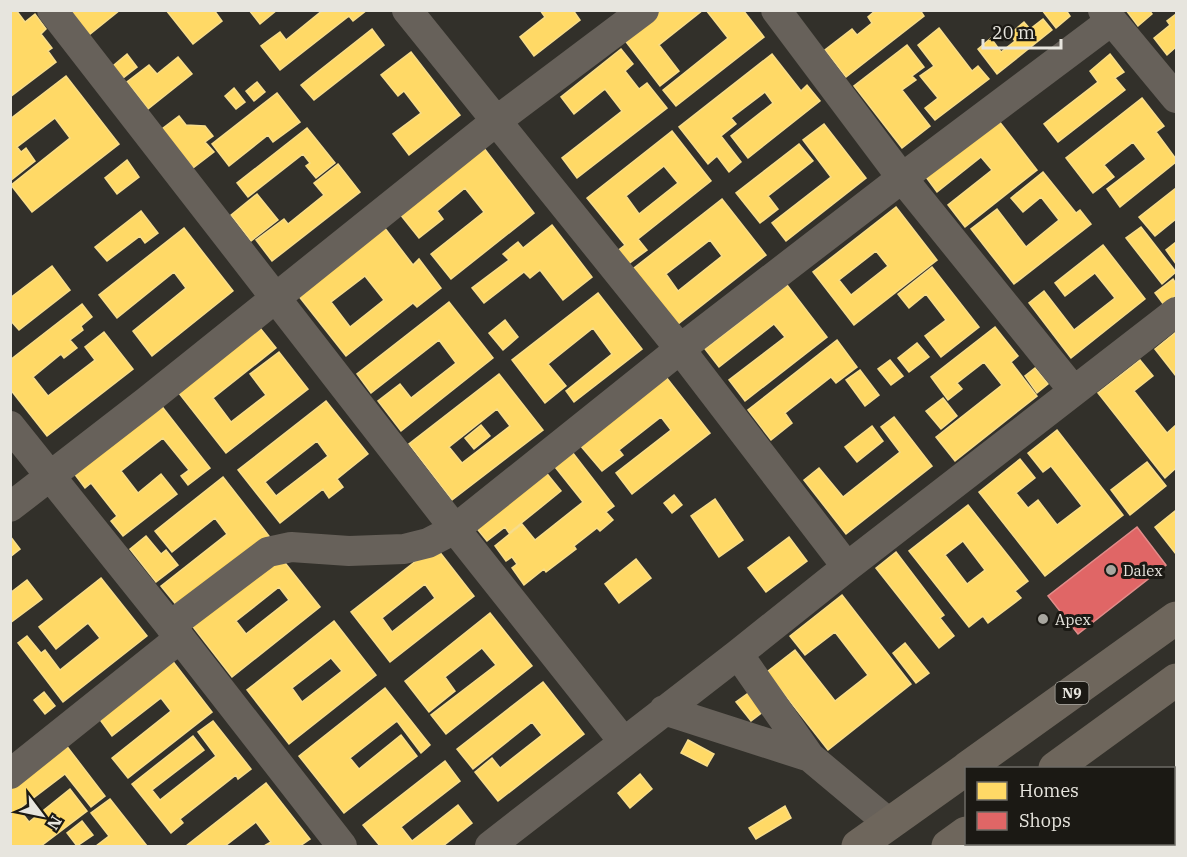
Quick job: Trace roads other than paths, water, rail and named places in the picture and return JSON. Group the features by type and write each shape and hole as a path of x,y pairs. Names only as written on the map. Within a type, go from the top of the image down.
{"highway":[{"name":"N9","path":"970,767 1176,618"},
{"path":"1056,767 1176,680"},
{"name":"N9","path":"858,846 965,770"},
{"path":"948,846 965,834"}],"street":[{"path":"52,10 275,300 623,741"},
{"path":"407,10 680,349 847,567"},
{"path":"10,507 275,300 495,122 644,10"},
{"path":"776,10 902,178 1074,392"},
{"path":"10,774 268,552 291,548 349,551 404,549 428,543 454,529 680,349 1107,16 1176,98"},
{"path":"490,846 1176,312"},
{"path":"10,426 342,846"},
{"path":"738,654 810,757 890,824"},
{"path":"664,710 810,757"}],"place":[{"name":"Dalex","path":"1111,570"},
{"name":"Apex","path":"1043,619"}]}
